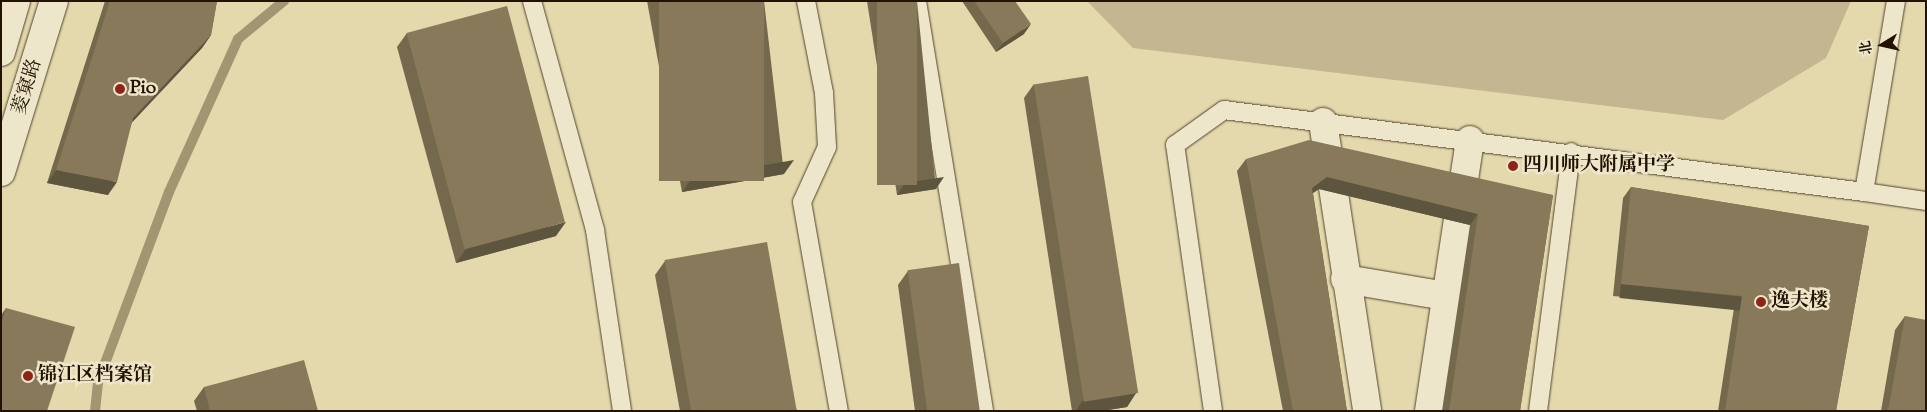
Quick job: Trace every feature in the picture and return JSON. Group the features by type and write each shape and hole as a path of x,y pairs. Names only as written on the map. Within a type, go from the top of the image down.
{"street":[{"name":"菱窠路","path":"1,52 16,1"},
{"name":"菱窠路","path":"1,172 54,1"},
{"path":"1323,122 1345,279 1367,411"},
{"path":"1428,411 1470,140"},
{"path":"1345,279 1446,296"}],"lane":[{"path":"532,1 595,230 622,411"},
{"path":"806,1 824,94 826,147 802,202 839,411"},
{"path":"917,1 984,411"},
{"path":"1864,192 1896,1"},
{"path":"1213,411 1175,146 1224,110 1571,152 1926,201"},
{"path":"1538,411 1571,152"}],"shaded area":[{"path":"1087,1 1851,1 1826,58 1723,120 1133,48"}],"building":[{"name":"Pio","path":"110,1 217,1 211,35 133,118 117,182 56,170"},
{"path":"659,1 764,1 764,181 659,181"},
{"path":"877,1 917,1 917,185 877,185"},
{"path":"974,1 1015,1 1031,24 1003,43"},
{"path":"507,6 565,222 465,249 407,33"},
{"path":"1088,76 1138,393 1084,402 1034,85"},
{"path":"1309,140 1553,195 1520,411 1449,411 1478,214 1327,177 1312,188 1347,411 1293,411 1246,159"},
{"name":"逸夫楼","path":"1631,187 1869,226 1836,411 1725,411 1742,296 1621,284"},
{"path":"767,242 797,411 691,411 665,260"},
{"path":"959,263 980,411 927,411 908,270"},
{"name":"锦江区档案馆","path":"6,308 75,327 47,411 1,411 1,324"},
{"path":"1905,316 1926,320 1926,411 1888,411"},
{"path":"304,360 318,411 210,411 204,387"}],"waterway":[{"path":"95,411 98,382 169,192 238,39 284,1"}],"place":[{"name":"Pio","path":"120,89"},
{"name":"四川师大附属中学","path":"1513,166"},
{"name":"逸夫楼","path":"1761,302"},
{"name":"锦江区档案馆","path":"28,376"}]}
